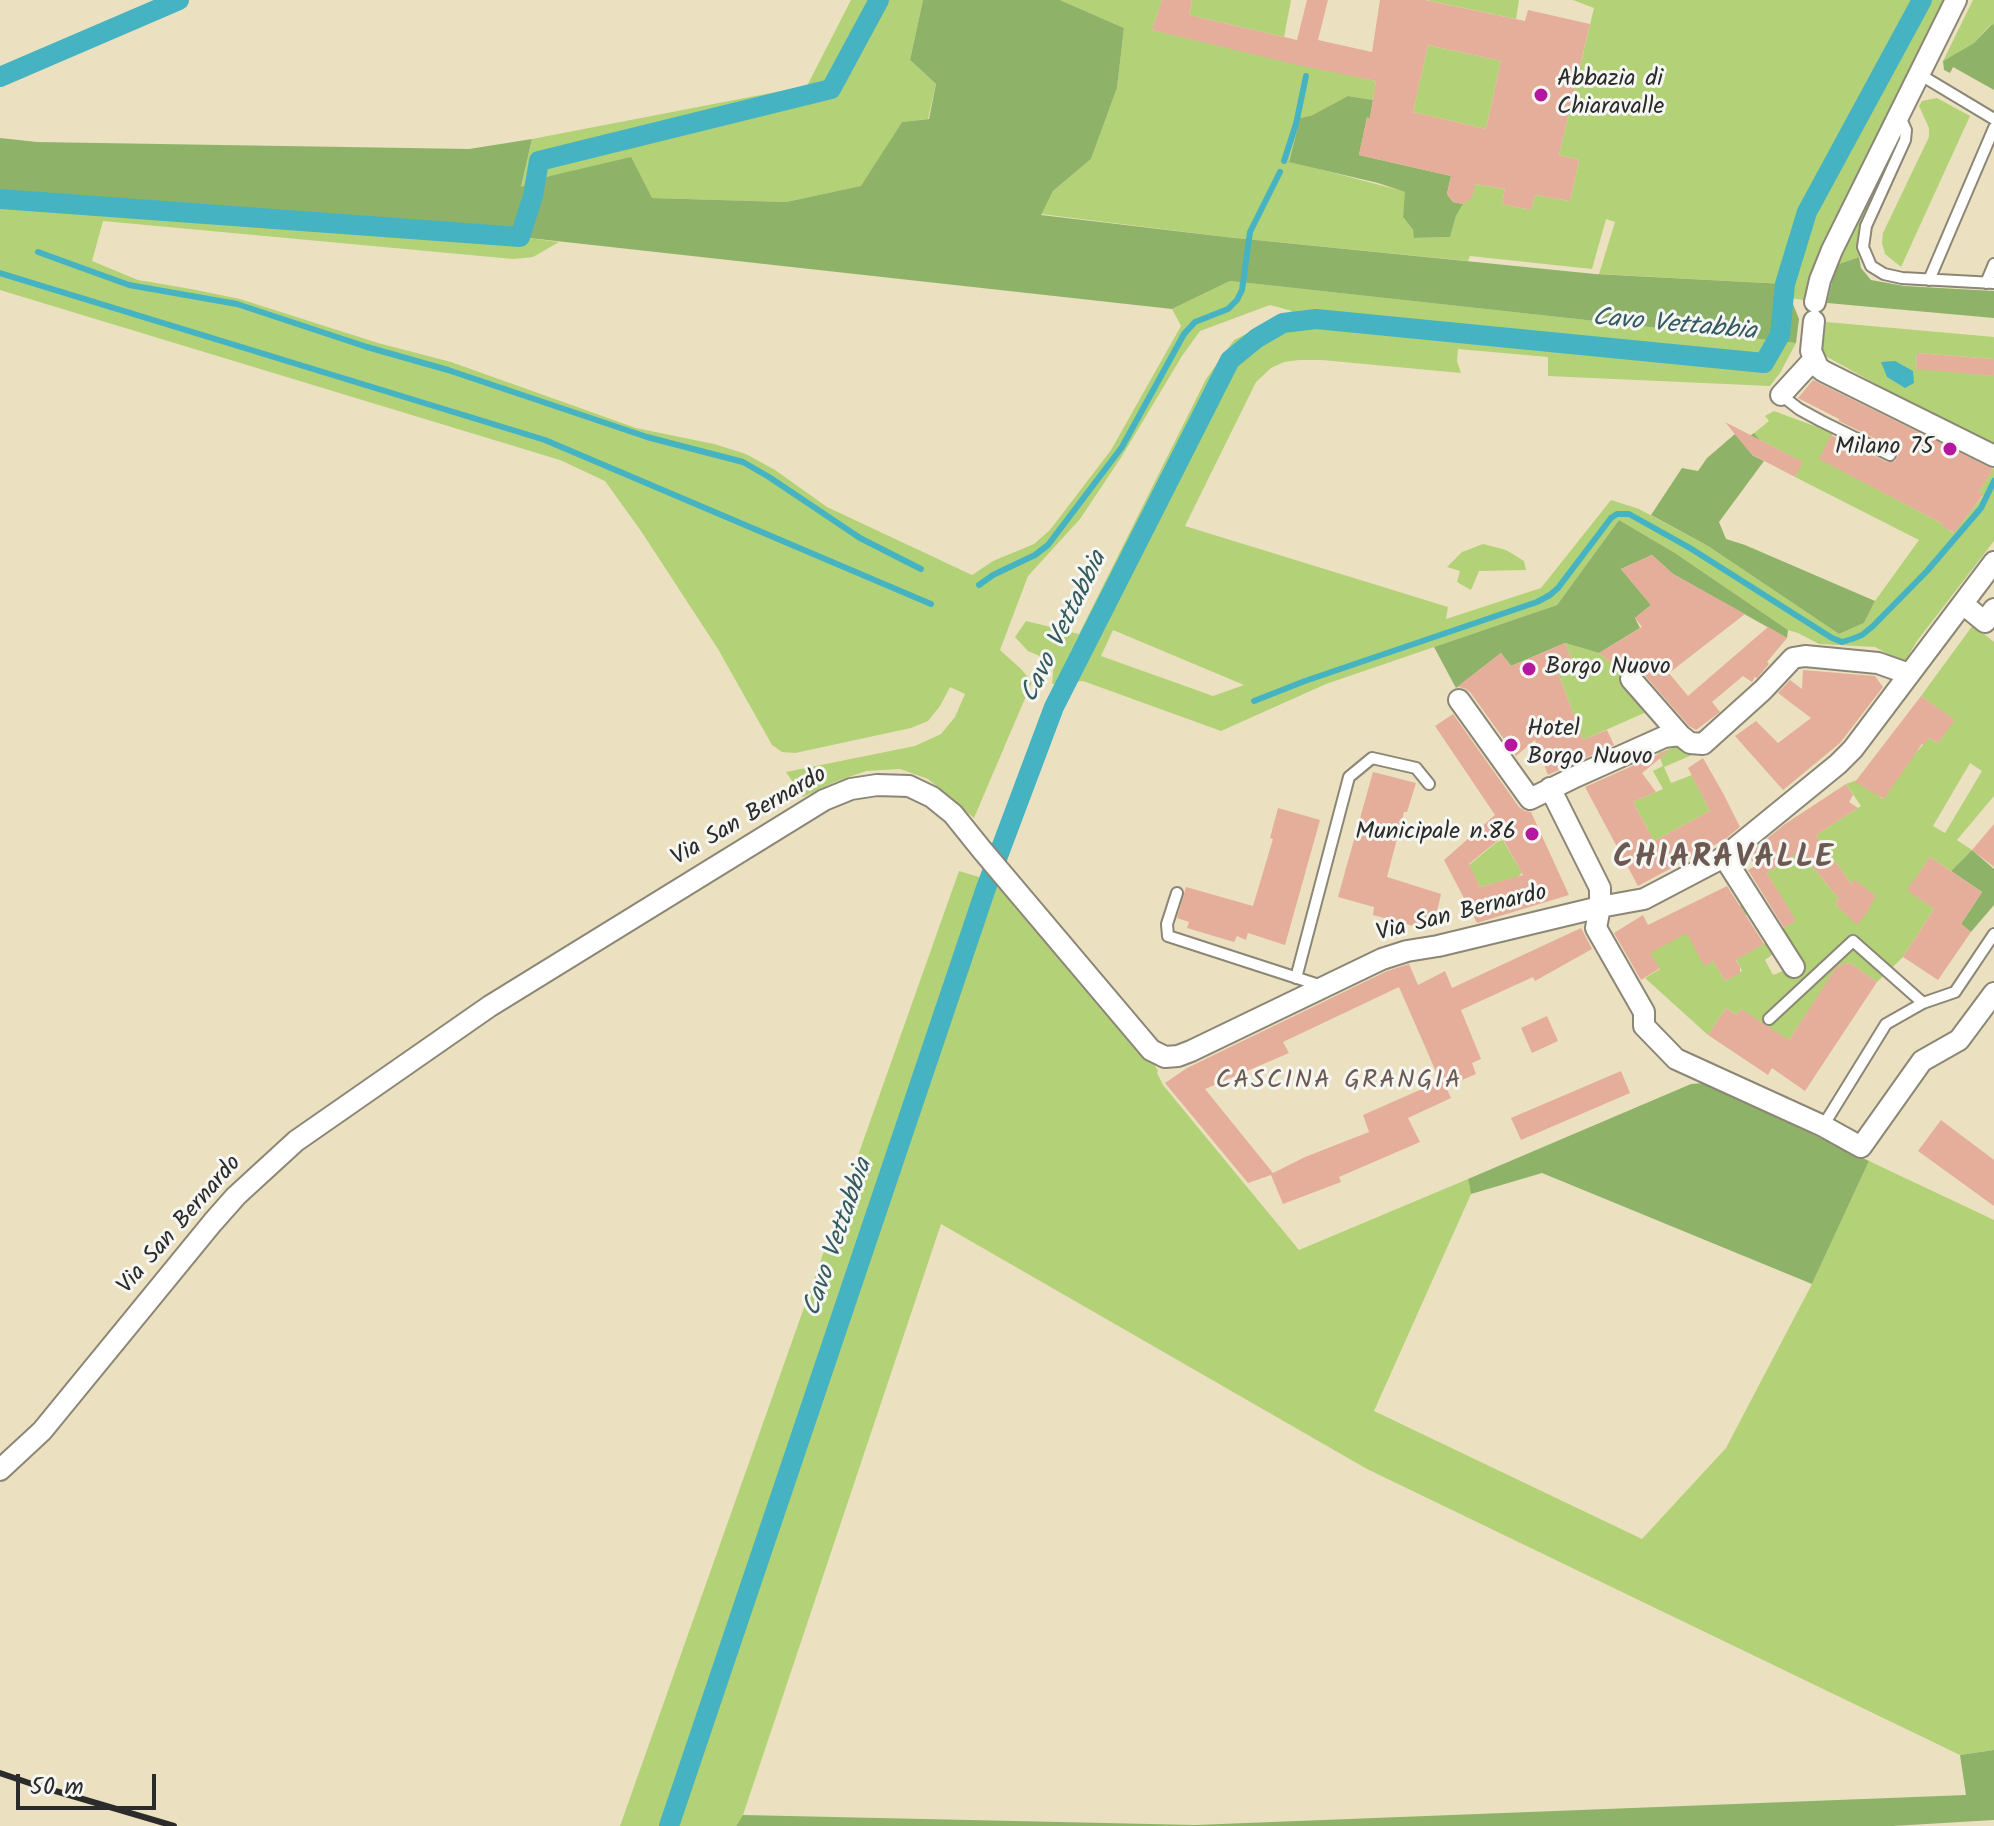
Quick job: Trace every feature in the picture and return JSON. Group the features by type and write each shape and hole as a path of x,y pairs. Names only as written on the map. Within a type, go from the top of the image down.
{"street":[{"path":"1956,0 1832,250 1820,280 1811,351 1823,371 1994,456"},
{"path":"1781,395 1814,359"},
{"name":"Via San Bernardo","path":"0,1470 42,1431 213,1222 296,1141 490,1006 824,800 851,789 877,785 909,786 932,797 953,814 1151,1050 1165,1057 1178,1056 1382,959 1644,899 1724,857 1853,749 1994,562"},
{"path":"1963,604 1990,616"},
{"path":"1631,679 1680,735 1690,743 1703,744 1763,690 1793,658 1805,656 1878,663 1909,674"},
{"path":"1459,700 1530,799 1664,737 1680,735"},
{"path":"1550,788 1600,888 1596,928 1644,1012 1644,1026 1676,1059 1823,1126 1861,1147 1922,1061 1959,1040 1994,993"},
{"path":"1724,857 1802,973"}],"lane":[{"path":"1919,74 1994,119"},
{"path":"1897,117 1906,130 1905,140 1866,226 1863,247 1871,266 1884,274 1902,278 1990,283 1994,264"},
{"path":"1929,280 1994,128"},
{"path":"1781,395 1799,409 1890,455"},
{"path":"1296,978 1349,777 1372,758 1416,768 1429,784"},
{"path":"1177,893 1167,924 1168,936 1324,987"},
{"path":"1823,1126 1886,1024 1923,1003 1955,992 1994,934"},
{"path":"1769,1019 1802,973 1853,941 1923,1003"}],"green space":[{"path":"851,0 923,0 910,60 936,84 928,119 902,122 862,186 786,202 652,198 521,188 532,139 807,86"},
{"path":"923,0 1060,0 1124,28 1117,88 1091,159 1053,191 1041,215 1595,274 1785,284 1799,319 1796,343 1230,281 1172,309 520,237 0,199 0,138 37,142 469,149 532,139 521,187 550,176 631,157 652,198 786,202 861,186 902,122 929,119 936,84 910,60"},
{"path":"1060,0 1162,0 1152,30 1376,81 1373,100 1348,96 1311,117 1300,118 1289,161 1406,192 1403,217 1415,238 1450,237 1456,216 1475,184 1505,189 1502,204 1531,210 1535,195 1570,201 1579,160 1559,155 1594,8 1573,0 1946,0 1810,301 1790,298 1785,284 1599,274 1615,222 1606,219 1592,269 1470,256 1468,261 1226,237 1041,214 1053,191 1091,159 1117,88 1124,28"},
{"path":"1192,0 1291,0 1284,37 1189,15"},
{"path":"1426,0 1519,0 1516,19"},
{"path":"1973,0 1994,0 1994,24 1974,43 1943,61"},
{"path":"1994,24 1994,90 1953,67 1950,73 1944,70 1943,61 1974,43"},
{"path":"1428,45 1501,61 1486,129 1413,112"},
{"path":"1348,96 1373,100 1359,155 1451,176 1447,194 1453,202 1463,204 1450,237 1414,238 1413,230 1403,217 1405,192 1289,162 1300,118 1311,116"},
{"path":"1937,98 1970,116 1901,267 1885,254 1883,233 1929,137 1929,128 1919,106 1922,101"},
{"path":"1897,138 1901,141 1862,225 1859,257 1836,265"},
{"path":"0,199 559,242 533,257 513,259 103,221 92,261 138,280 240,299 378,343 451,362 636,428 746,454 775,470 827,507 972,575 993,561 1034,544 1050,530 1111,450 1181,326 1172,309 1230,281 1796,343 1770,386 1548,376 1548,357 1458,349 1457,361 1461,373 1322,360 1284,362 1271,368 1256,382 1185,526 1448,607 1446,619 1541,588 1611,500 1639,509 1708,546 1839,634 1864,623 1875,601 1919,540 1795,477 1802,462 1760,440 1754,433 1769,421 1765,416 1774,411 1833,433 1820,459 1943,524 1953,533 1983,496 1979,492 1994,467 1994,541 1917,641 1904,663 1875,647 1819,644 1788,630 1675,553 1619,520 1557,605 1326,684 1221,731 1083,681 1052,684 1054,662 1028,651 1015,637 1026,621 1079,634 1206,379 1234,340 1292,311 1270,305 1200,331 1080,519 1028,576 1000,650 1032,682 974,818 928,779 900,769 866,771 803,797 786,772 915,746 941,734 955,717 965,694 950,687 928,721 911,728 795,753 782,752 772,745 718,649 605,481 560,460 0,290","holes":["1113,630 1244,685 1213,696 1101,656"]},
{"path":"1859,257 1861,268 1871,280 1904,286 1994,291 1994,318 1827,303 1836,265"},
{"path":"1826,322 1994,337 1994,359 1917,353 1916,368 1994,376 1994,450 1822,354"},
{"path":"1754,433 1760,440 1752,455 1764,461 1719,522 1726,539 1875,601 1864,623 1839,634 1708,546 1651,515 1682,468 1698,471 1707,458 1735,434 1742,442"},
{"path":"1619,520 1675,553 1788,630 1787,638 1673,574 1652,555 1621,569 1651,605 1635,618 1640,628 1599,653 1565,643 1511,666 1501,653 1456,688 1434,647 1557,605"},
{"path":"1483,544 1506,550 1524,561 1526,570 1479,571 1471,590 1457,582 1460,571 1447,567 1462,552"},
{"path":"1973,625 1994,642 1994,796 1957,840 1972,850 1951,871 1930,857 1908,890 1934,909 1903,957 1877,982 1850,963 1838,966 1785,1046 1741,1009 1737,1015 1726,1008 1708,1035 1645,978 1660,969 1645,946 1695,928 1705,965 1713,961 1725,981 1742,971 1716,918 1742,905 1750,912 1739,919 1744,955 1767,942 1773,954 1765,960 1773,975 1799,964 1778,932 1795,920 1767,873 1793,856 1804,856 1839,899 1835,904 1857,924 1854,880 1852,885 1816,835 1861,806 1846,784 1857,780 1883,799 1929,738 1938,743 1954,720 1921,696","holes":["1970,763 1982,771 1945,833 1933,826"]},
{"path":"1565,643 1599,653 1615,666 1651,710 1583,740 1559,675 1520,683 1572,660"},
{"path":"1679,746 1699,752 1664,767 1671,783 1692,775 1710,811 1654,841 1633,802 1663,789 1653,771 1663,766 1658,753"},
{"path":"1503,840 1522,873 1518,877 1480,887 1469,865"},
{"path":"1972,850 1994,869 1994,905 1971,932 1961,924 1982,892 1951,871"},
{"path":"959,871 1006,885 1148,1054 1163,1085 1299,1250 1468,1179 1471,1194 1374,1411 1642,1539 1726,1448 1812,1284 1869,1161 1994,1220 1994,1750 1960,1755 1367,1469 941,1224 743,1815 736,1826 620,1826"},
{"path":"1704,1083 1869,1161 1812,1284 1542,1173 1471,1194 1468,1179 1691,1084"},
{"path":"1994,1750 1994,1820 1893,1826 736,1826 743,1815 1195,1825 1966,1795 1960,1755"}],"water":[{"path":"1895,361 1913,371 1914,383 1905,388 1887,377 1881,362"}],"building":[{"path":"1162,0 1192,0 1189,15 1297,40 1307,0 1328,0 1318,40 1372,52 1380,0 1425,0 1525,21 1528,10 1590,24 1559,155 1579,160 1570,201 1535,195 1531,210 1502,204 1505,189 1475,184 1472,198 1463,204 1453,202 1447,194 1451,176 1359,155 1367,117 1370,118 1376,81 1152,30","holes":["1428,45 1501,61 1486,129 1413,112"]},
{"path":"1917,353 1994,359 1994,376 1916,369"},
{"path":"1813,380 1993,469 1979,492 1983,495 1954,533 1943,524 1819,459 1831,435 1887,462 1895,461 1898,455 1894,448 1798,398"},
{"path":"1725,422 1803,462 1795,477 1751,454"},
{"path":"1652,555 1673,574 1745,614 1669,673 1688,696 1768,627 1787,638 1757,678 1752,682 1743,676 1712,702 1720,712 1696,730 1640,670 1625,661 1615,666 1599,653 1642,627 1635,618 1651,605 1621,569"},
{"path":"1565,643 1572,660 1556,667 1583,740 1607,730 1614,745 1548,775 1535,740 1516,756 1470,692 1457,687 1501,653 1511,666"},
{"path":"1803,670 1875,676 1883,687 1840,743 1783,790 1735,736 1756,721 1778,743 1811,718 1778,693 1790,680 1802,689"},
{"path":"1921,696 1955,720 1938,743 1929,738 1922,744 1884,799 1855,782"},
{"path":"1453,714 1519,807 1531,812 1569,895 1477,923 1444,860 1495,815 1435,726","holes":["1502,837 1523,875 1480,887 1469,864"]},
{"path":"1668,750 1642,773 1656,792 1633,802 1654,841 1710,811 1688,768 1703,758 1740,827 1724,840 1638,886 1585,787"},
{"path":"1373,772 1416,783 1407,812 1404,812 1387,877 1441,894 1434,925 1424,923 1421,928 1373,915 1374,907 1338,897"},
{"path":"1846,784 1853,795 1849,802 1858,808 1816,835 1852,885 1854,879 1876,896 1857,925 1835,904 1839,899 1804,856 1793,856 1767,873 1796,920 1784,928 1748,870 1755,866 1748,854 1785,824"},
{"path":"1278,808 1320,820 1285,945 1248,933 1246,940 1237,936 1234,942 1187,928 1189,922 1177,918 1186,887 1253,906 1273,839 1270,838"},
{"path":"1994,824 1994,867 1972,850"},
{"path":"1930,857 1982,892 1961,924 1971,932 1938,980 1903,957 1934,909 1907,890"},
{"path":"1727,886 1764,944 1736,960 1740,973 1725,981 1713,961 1704,966 1687,933 1650,953 1660,968 1641,980 1614,933 1643,915 1648,925"},
{"path":"1581,928 1592,949 1535,981 1533,977 1461,1010 1481,1059 1472,1063 1476,1074 1446,1087 1451,1098 1408,1118 1420,1142 1339,1177 1341,1182 1283,1204 1271,1175 1248,1183 1165,1083 1187,1068 1387,971 1409,964 1418,985 1445,971 1452,988","holes":["1399,987 1440,1081 1363,1115 1369,1132 1273,1173 1205,1089 1289,1053 1283,1042"]},
{"path":"1850,963 1877,982 1805,1091 1772,1068 1768,1075 1708,1035 1726,1008 1737,1015 1741,1009 1789,1040 1837,966"},
{"path":"1547,1016 1558,1041 1532,1053 1521,1028"},
{"path":"1621,1071 1630,1093 1521,1140 1511,1118"},
{"path":"1941,1120 1994,1160 1994,1206 1918,1151"}],"waterway":[{"path":"0,77 179,0"},
{"path":"0,199 520,237 533,196 539,161 831,89 879,0"},
{"name":"Cavo Vettabbia","path":"669,1826 986,888 1054,707 1230,360 1257,338 1283,323 1316,319 1764,363 1780,335 1785,284 1807,212 1922,0"},
{"path":"1284,161 1306,76"},
{"path":"979,585 1048,545 1122,447 1184,334 1195,322 1228,309 1237,300 1242,290 1250,232 1280,172"},
{"path":"38,252 129,285 237,304 647,437 743,462 860,538 921,569"},
{"path":"0,273 545,440 931,604"},
{"path":"1254,701 1537,602 1558,588 1617,514 1629,514 1690,548 1842,642 1862,635 1873,626 1927,571 1981,508 1994,481"}],"railway":[{"path":"0,1773 174,1826"}],"place":[{"name":"Abbazia di Chiaravalle","path":"1541,95"},
{"name":"Milano 75","path":"1950,449"},
{"name":"Borgo Nuovo","path":"1529,669"},
{"name":"Hotel Borgo Nuovo","path":"1511,745"},
{"name":"Municipale n.86","path":"1532,834"}],"district":[{"name":"CHIARAVALLE","path":"1724,861"},
{"name":"CASCINA GRANGIA","path":"1339,1083"}]}
